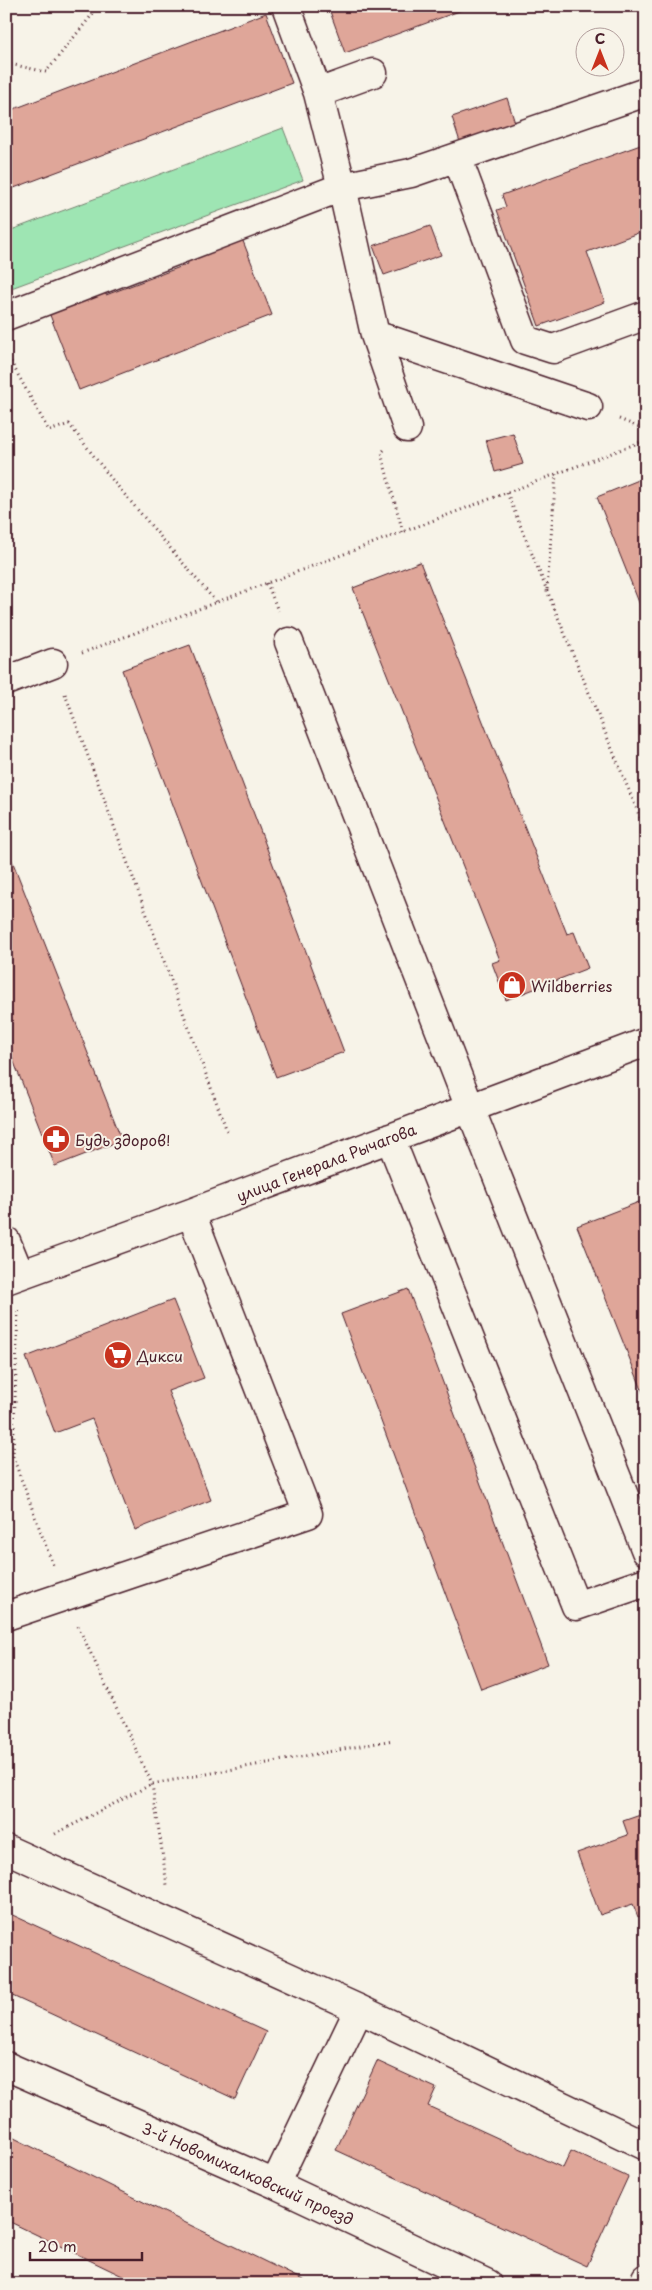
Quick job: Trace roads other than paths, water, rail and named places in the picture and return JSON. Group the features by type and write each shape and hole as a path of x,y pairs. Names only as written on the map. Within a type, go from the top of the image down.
{"street":[{"path":"286,6 318,94 342,187 374,335 407,428"},
{"path":"318,94 373,73"},
{"path":"6,316 342,187 411,173 646,92"},
{"path":"457,157 525,340 554,349 646,315"},
{"path":"374,335 588,407"},
{"path":"289,642 470,1108 646,1550"},
{"path":"6,681 54,663"},
{"name":"улица Генерала Рычагова","path":"13,1278 646,1042"},
{"path":"390,1138 576,1606 646,1582"},
{"path":"6,1616 308,1514 191,1213"},
{"path":"6,1240 13,1278"},
{"path":"12,1851 359,2009 646,2146"},
{"path":"275,2184 359,2009"},
{"name":"3-й Новомихалковский проезд","path":"6,2066 275,2184 488,2284"},
{"path":"644,2284 646,2278"}],"place":[{"name":"Wildberries","path":"512,985"},
{"name":"Будь здоров!","path":"56,1139"},
{"name":"Дикси","path":"118,1355"}]}
